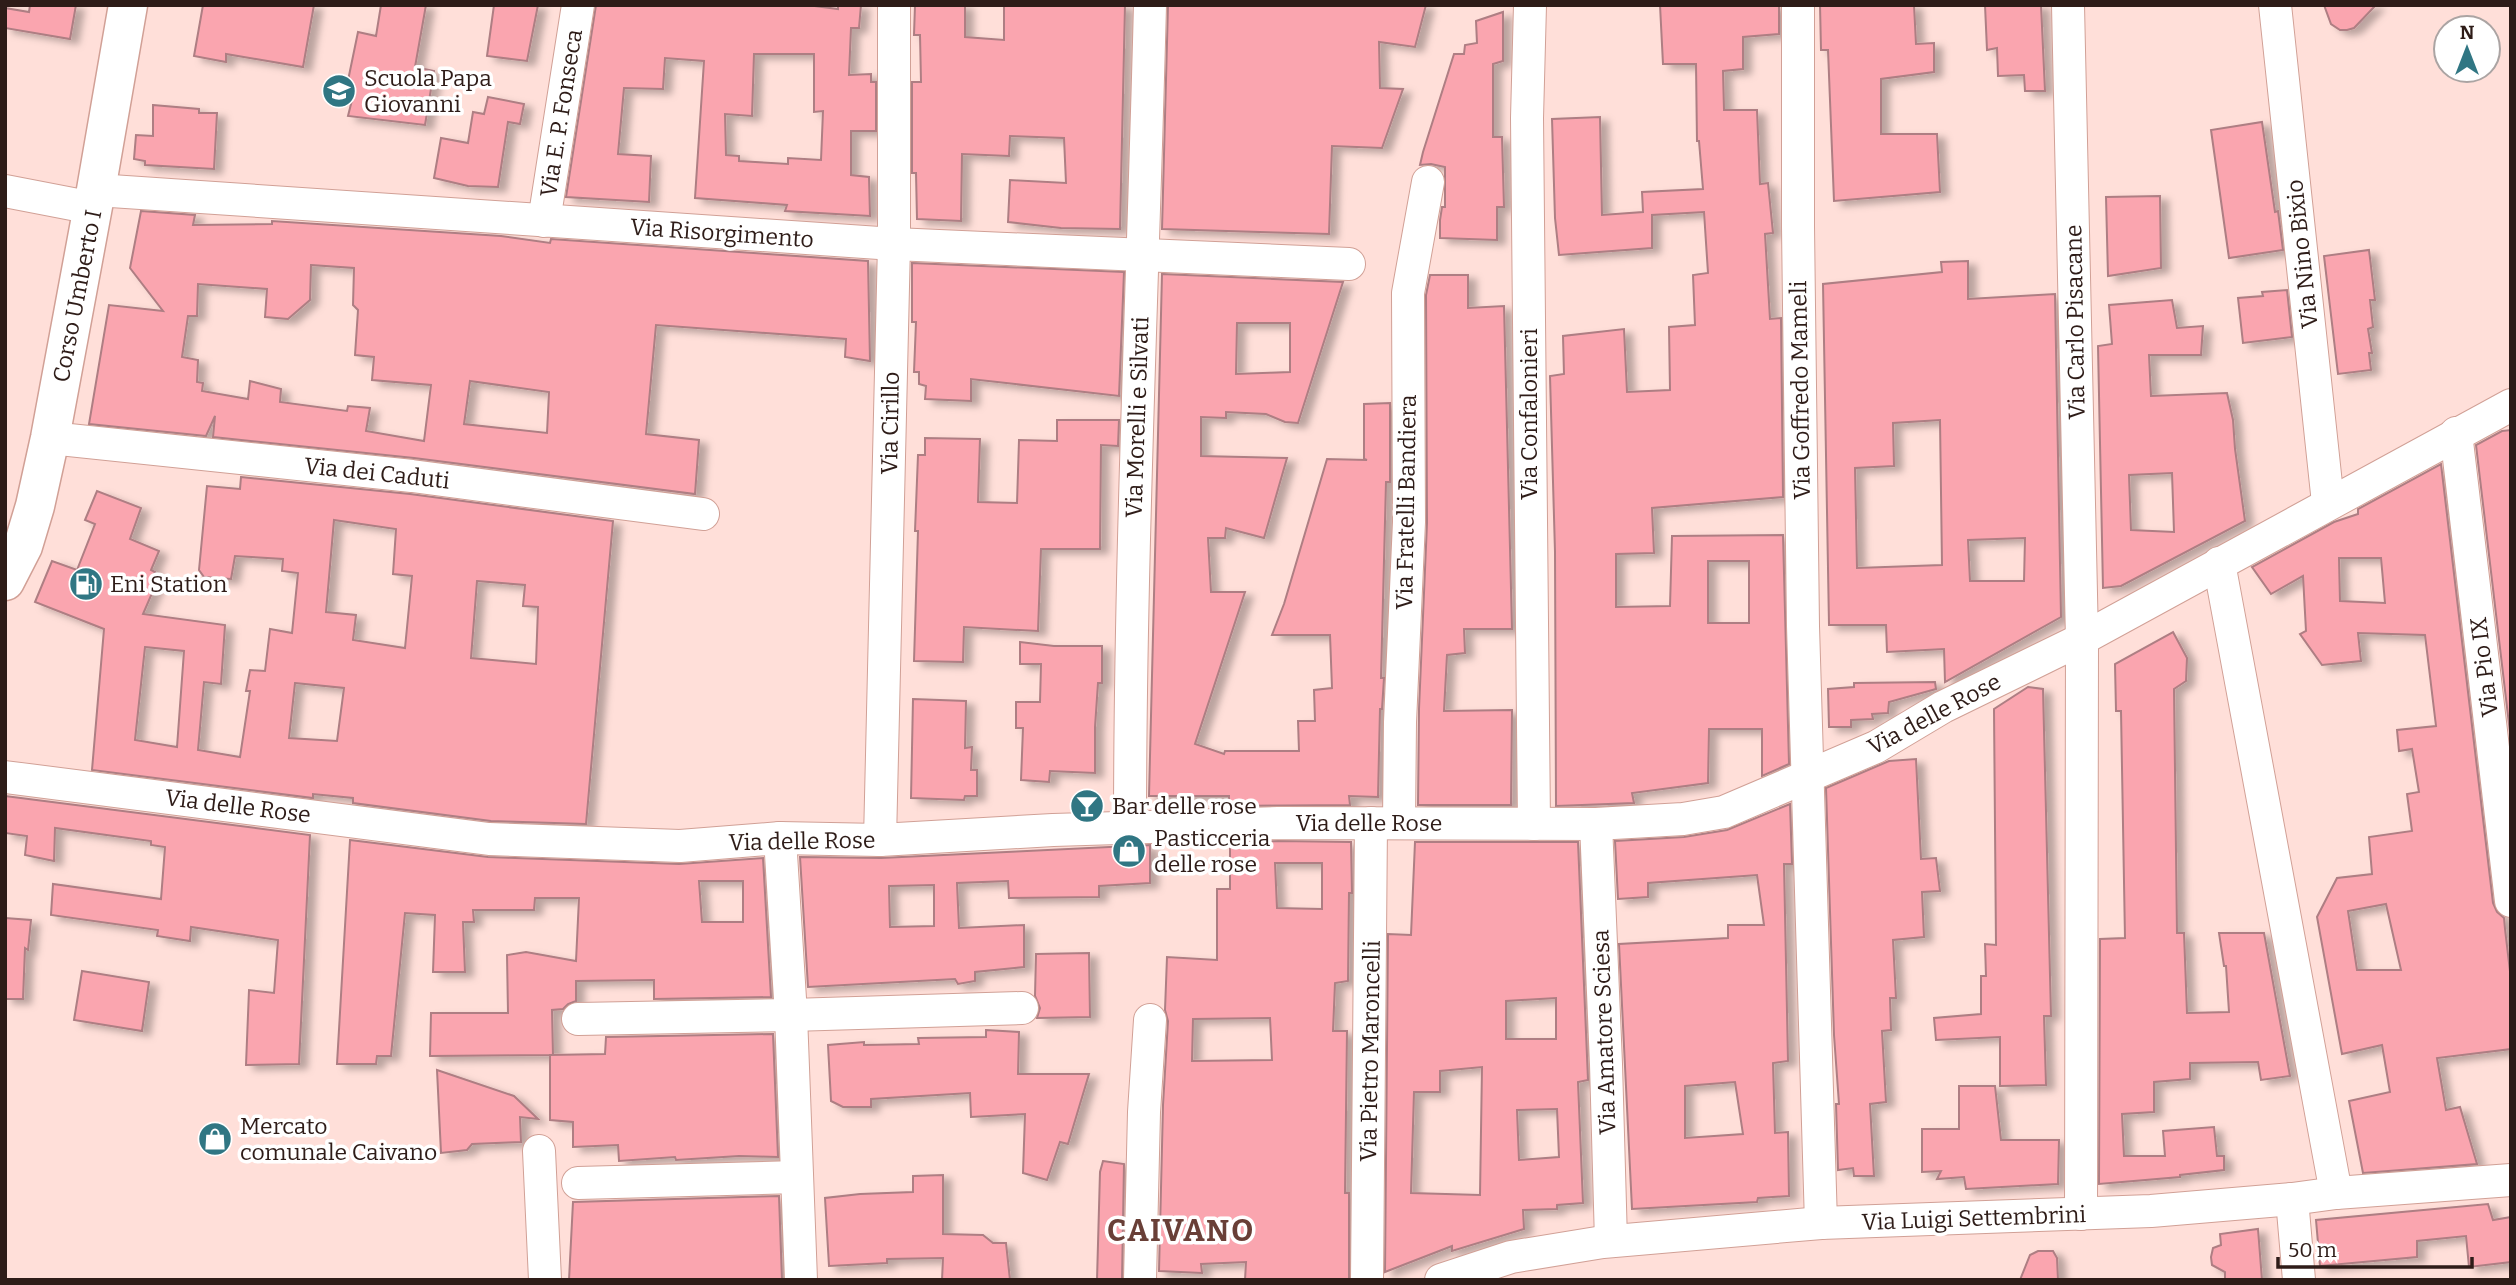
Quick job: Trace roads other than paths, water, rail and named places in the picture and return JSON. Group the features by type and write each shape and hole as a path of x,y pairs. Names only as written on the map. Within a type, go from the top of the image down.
{"main road":[{"name":"Corso Umberto I","path":"5,581 14,544 35,506 50,438 128,5"}],"street":[{"name":"Via E. P. Fonseca","path":"544,221 578,5"},
{"name":"Via Cirillo","path":"880,840 894,244 894,5"},
{"name":"Via Morelli e Silvati","path":"1130,829 1130,692 1150,5"},
{"name":"Via Confalonieri","path":"1530,5 1527,132 1534,824"},
{"name":"Via Goffredo Mameli","path":"1798,5 1803,626 1821,1223"},
{"name":"Via Carlo Pisacane","path":"2068,5 2082,639 2081,1214"},
{"name":"Via Nino Bixio","path":"2275,5 2328,503"},
{"name":"Via Fratelli Bandiera","path":"1385,823 1400,722 1409,522 1408,293 1428,182"},
{"name":"Via Risorgimento","path":"5,191 95,199 544,221 894,244 1349,264"},
{"name":"Via delle Rose","path":"5,777 489,839 680,846 780,838 880,840 1053,830 1278,823 1596,824 1683,818 1724,812 1877,747 1943,707 2082,639 2511,405"},
{"name":"Via Pio IX","path":"2456,433 2511,901"},
{"name":"Via dei Caduti","path":"50,438 412,476 703,514"},
{"path":"2219,563 2336,1193"},
{"name":"Via Pietro Maroncelli","path":"1367,1280 1385,823"},
{"name":"Via Amatore Sciesa","path":"1596,824 1611,1241"},
{"path":"780,838 791,1015 801,1280"},
{"path":"578,1019 1022,1008"},
{"path":"1140,1280 1144,1112 1150,1020"},
{"path":"539,1151 545,1280"},
{"path":"578,1184 797,1177"},
{"name":"Via Luigi Settembrini","path":"1450,1278 1511,1257 1611,1241 1821,1223 2081,1214 2511,1180"},
{"path":"2292,1199 2299,1280"}],"place":[{"name":"Scuola Papa Giovanni","path":"339,91"},
{"name":"Eni Station","path":"86,584"},
{"name":"Bar delle rose","path":"1087,806"},
{"name":"Pasticceria delle rose","path":"1129,851"},
{"name":"Mercato comunale Caivano","path":"215,1139"}],"district":[{"name":"CAIVANO","path":"1181,1231"}]}
